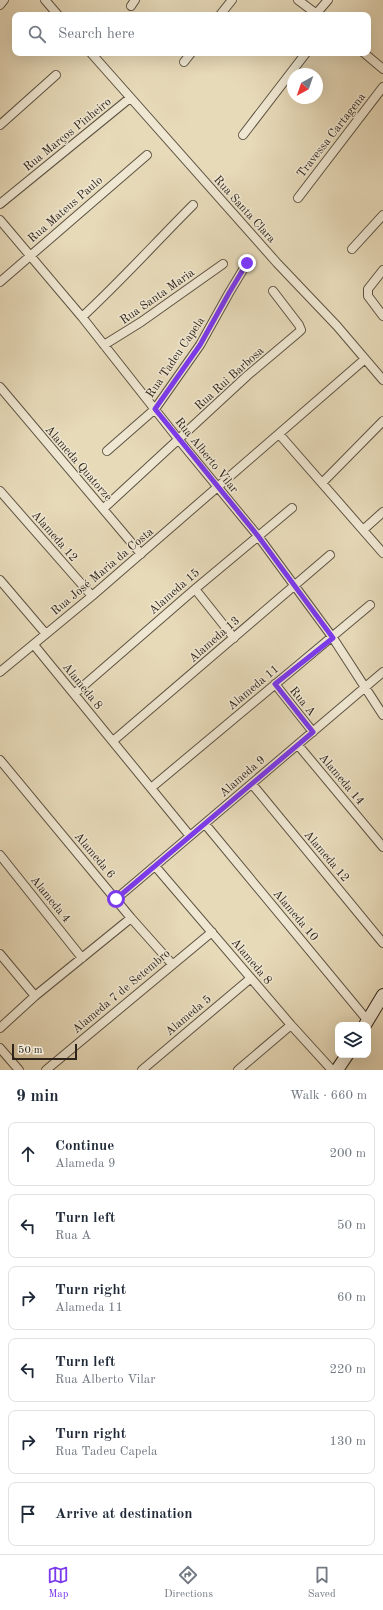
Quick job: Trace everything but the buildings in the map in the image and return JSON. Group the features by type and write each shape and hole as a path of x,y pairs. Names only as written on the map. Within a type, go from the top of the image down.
{"main road":[{"path":"367,1022 383,995"}],"street":[{"path":"0,5 4,0"},
{"path":"45,0 55,12"},
{"path":"222,12 232,0"},
{"path":"298,0 314,12"},
{"path":"319,12 328,0"},
{"name":"Rua Santa Clara","path":"94,56 228,209 337,326 383,380"},
{"path":"184,62 189,56"},
{"path":"243,135 304,56"},
{"path":"368,56 383,69"},
{"path":"0,125 56,75"},
{"name":"Travessa Cartagena","path":"298,198 383,87"},
{"name":"Rua Marços Pinheiro","path":"0,204 130,98"},
{"name":"Rua Mateus Paulo","path":"0,282 146,155"},
{"path":"82,317 113,288 142,256 193,205"},
{"path":"352,249 383,215"},
{"name":"Rua Alberto Vilar","path":"0,220 82,317 179,440 258,536 333,638 364,688 383,715"},
{"name":"Rua Tadeu Capela","path":"107,451 155,409 200,345 247,263"},
{"name":"Rua Santa Maria","path":"104,345 141,322 223,264"},
{"path":"383,270 368,289 368,296 383,316"},
{"name":"Rua Rui Barbosa","path":"103,509 248,375 301,330 300,325 273,291"},
{"name":"Rua José Maria da Costa","path":"0,672 34,645 218,488 365,359"},
{"name":"Alameda Quatorze","path":"0,387 141,554"},
{"path":"322,484 383,421"},
{"path":"280,434 383,553"},
{"name":"Alameda 12","path":"0,491 92,596"},
{"name":"Alameda 15","path":"74,694 292,508"},
{"path":"363,530 383,512"},
{"name":"Alameda 13","path":"113,741 234,638 294,584 330,555"},
{"path":"0,580 46,634"},
{"path":"195,590 234,638"},
{"name":"Alameda 11","path":"151,788 275,684 333,638 370,605"},
{"name":"Alameda 8","path":"34,645 190,836"},
{"name":"Alameda 9","path":"116,899 383,672"},
{"name":"Rua A","path":"275,684 313,732"},
{"name":"Alameda 14","path":"298,744 383,847"},
{"name":"Alameda 6","path":"0,760 131,918 172,964"},
{"name":"Alameda 12","path":"252,784 383,942"},
{"name":"Alameda 10","path":"206,824 365,1022"},
{"name":"Alameda 4","path":"0,854 82,958"},
{"name":"Alameda 8","path":"156,866 291,1025 340,1066"},
{"path":"0,1028 35,996 131,918"},
{"name":"Alameda 7 de Setembro","path":"46,1070 212,932"},
{"path":"0,954 35,996"},
{"name":"Alameda 5","path":"142,1070 251,978"},
{"path":"238,1070 291,1025"},
{"path":"0,1048 19,1070"}],"route":[{"path":"116,899 313,732 275,684 333,638 258,536 155,409 209,332 229,293 247,263"}]}
